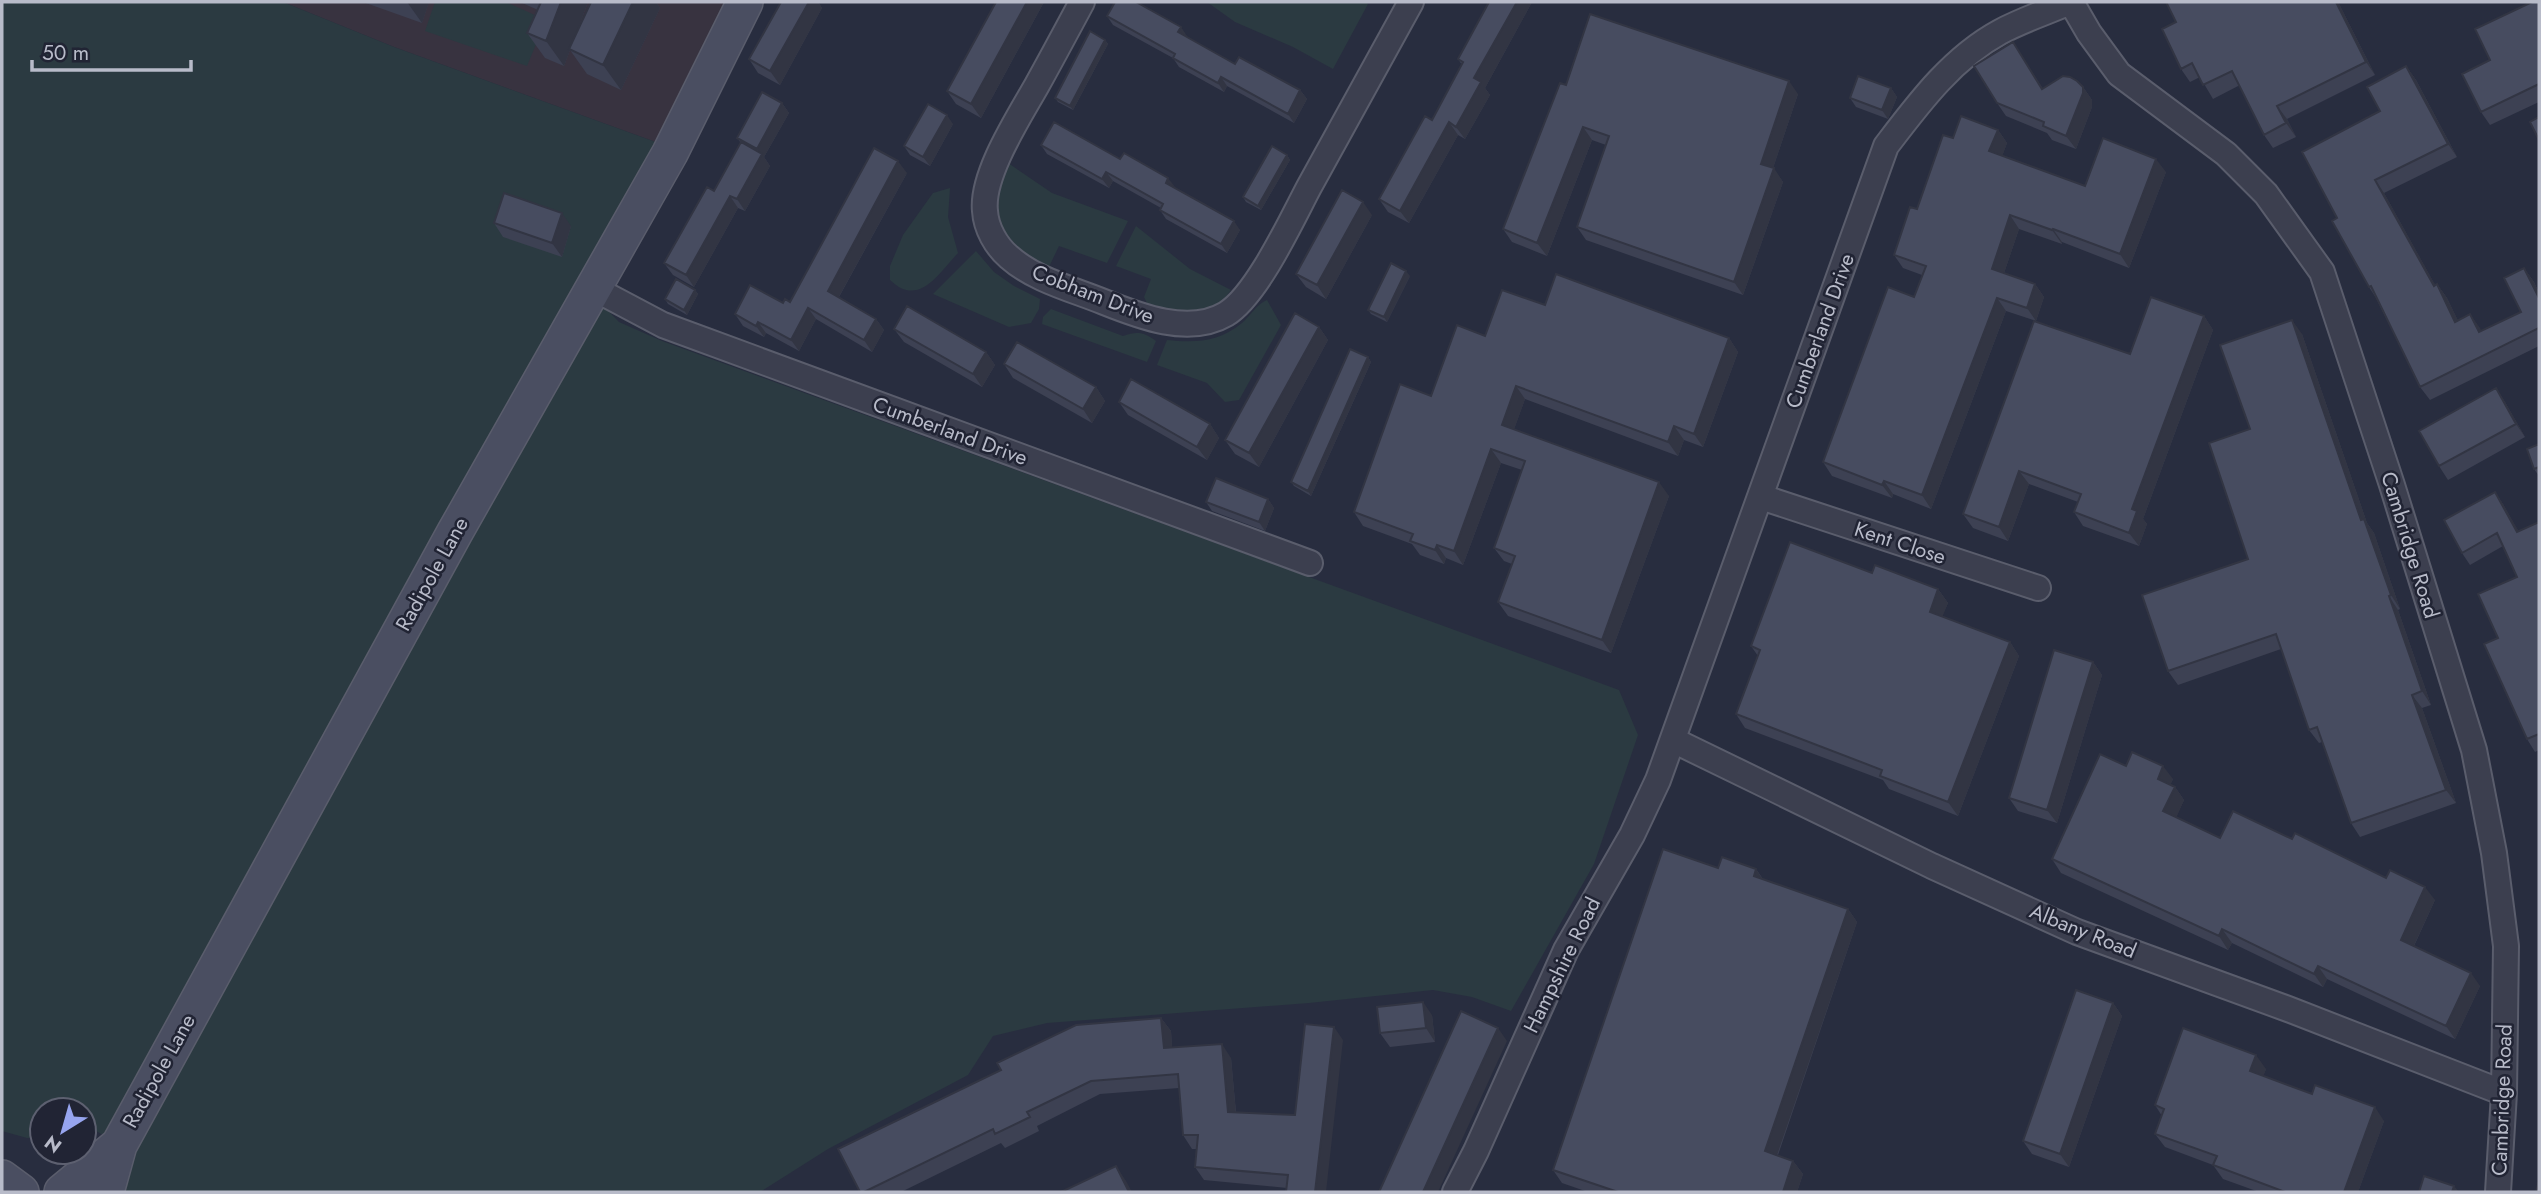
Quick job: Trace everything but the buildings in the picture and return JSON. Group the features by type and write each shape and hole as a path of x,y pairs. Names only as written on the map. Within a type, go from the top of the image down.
{"main road":[{"name":"Radipole Lane","path":"106,1192 119,1145 455,532 670,153 745,2"},
{"name":"Radipole Lane","path":"62,1192 119,1145"},
{"path":"2,1178 20,1192"}],"street":[{"name":"Cobham Drive","path":"1082,2 1003,147 990,178 984,210 987,221 992,237 1006,255 1027,271 1145,317 1176,323 1203,322 1225,315 1242,301 1283,235 1411,2"},
{"name":"Cumberland Drive","path":"1673,740 1886,146 1918,104 1960,60 1999,32 2070,2"},
{"name":"Cambridge Road","path":"2070,2 2119,74 2226,154 2266,194 2322,272 2392,485 2474,750 2494,853 2506,946 2504,1093 2498,1192"},
{"name":"Cumberland Drive","path":"594,289 663,325 1310,564"},
{"name":"Kent Close","path":"1761,497 2038,588"},
{"name":"Albany Road","path":"1673,740 1932,866 2077,932 2288,1009 2504,1093"},
{"name":"Hampshire Road","path":"1455,1192 1566,950 1632,835 1673,740"}],"shaded area":[{"path":"2,2 283,2 394,47 661,144 582,284 619,322 662,341 1619,690 1638,735 1594,864 1511,1011 1472,997 1433,990 1309,1003 1047,1023 993,1036 968,1075 828,1149 760,1192 118,1192 134,1153 98,1132 98,1096 28,1096 28,1138 2,1131"},
{"path":"283,2 730,2 661,144 394,47"},
{"path":"435,2 506,2 546,20 527,66 425,31"},
{"path":"1207,2 1368,4 1333,69 1293,47 1235,22"},
{"path":"1008,163 1052,193 1128,221 1107,263 1059,246 1047,271 1017,254 999,228 995,198"},
{"path":"950,188 948,217 958,253 927,285 910,291 900,288 890,280 890,266 903,235 933,193"},
{"path":"1136,226 1190,269 1231,290 1213,307 1203,311 1171,311 1148,305 1144,297 1151,279 1116,266"},
{"path":"976,251 994,272 1040,299 1039,309 1031,323 1009,327 933,294"},
{"path":"1267,300 1281,325 1239,400 1225,402 1207,383 1157,365 1167,340 1197,341 1216,338 1242,323"},
{"path":"1051,309 1123,336 1140,333 1156,341 1147,362 1042,324 1043,317"}]}
